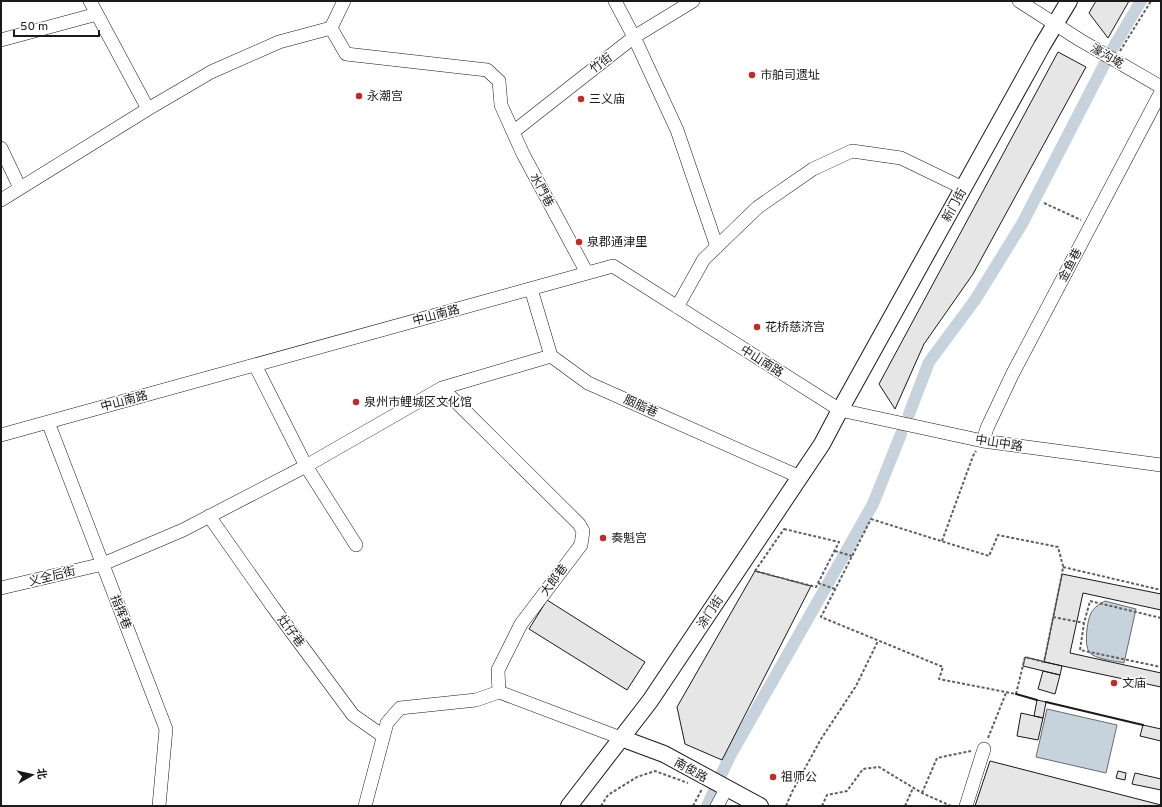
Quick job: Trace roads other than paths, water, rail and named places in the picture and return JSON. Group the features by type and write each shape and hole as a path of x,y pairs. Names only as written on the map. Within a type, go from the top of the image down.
{"main road":[{"name":"新门街","path":"840,410 1054,24 1069,1"},
{"name":"涂门街","path":"569,806 650,701 822,444 840,410"},
{"name":"南俊路","path":"621,738 664,754 726,789 760,806"}],"street":[{"path":"90,1 148,109"},
{"path":"1,200 211,72 279,42 331,28 344,1"},
{"path":"615,1 678,130 717,247"},
{"name":"竹街","path":"513,132 634,38 693,1"},
{"name":"濠沟墘","path":"1019,1 1054,24 1161,87"},
{"path":"1,40 97,14"},
{"name":"水門巷","path":"331,28 346,54 487,70 499,81 501,105 523,154 587,273"},
{"name":"金鱼巷","path":"983,441 987,428 1012,375 1161,92"},
{"path":"1,148 20,188"},
{"path":"677,307 704,259 758,207 813,169 852,152 901,158 963,188"},
{"name":"中山南路","path":"1,435 613,266 840,410"},
{"path":"531,289 551,356"},
{"name":"义全后街","path":"1,588 103,564 183,530 306,466 442,388 551,356"},
{"name":"胭脂巷","path":"551,356 588,382 800,477"},
{"path":"255,365 306,466 356,545"},
{"name":"大郎巷","path":"442,388 579,524 583,531 581,545 521,624 498,670 500,692"},
{"name":"中山中路","path":"840,410 983,441 1161,465"},
{"name":"指挥巷","path":"48,422 166,728 159,806"},
{"name":"灶仔巷","path":"209,516 273,607 353,714 383,736"},
{"path":"365,806 387,723 400,708 476,700 500,692 621,738"},
{"path":"966,806 984,749"},
{"path":"718,806 726,789"}],"waterway":[{"path":"1113,48 1141,1"},
{"path":"909,414 929,362 975,300 1022,224 1104,65"},
{"path":"721,775 730,756 873,504 901,434"},
{"path":"707,806 713,793"}],"place":[{"name":"市舶司遗址","path":"752,75"},
{"name":"永潮宫","path":"359,96"},
{"name":"三义庙","path":"581,99"},
{"name":"泉郡通津里","path":"579,242"},
{"name":"花桥慈济宫","path":"757,327"},
{"name":"泉州市鲤城区文化馆","path":"356,402"},
{"name":"奏魁宫","path":"603,538"},
{"name":"文庙","path":"1114,683"},
{"name":"祖师公","path":"773,777"}]}
